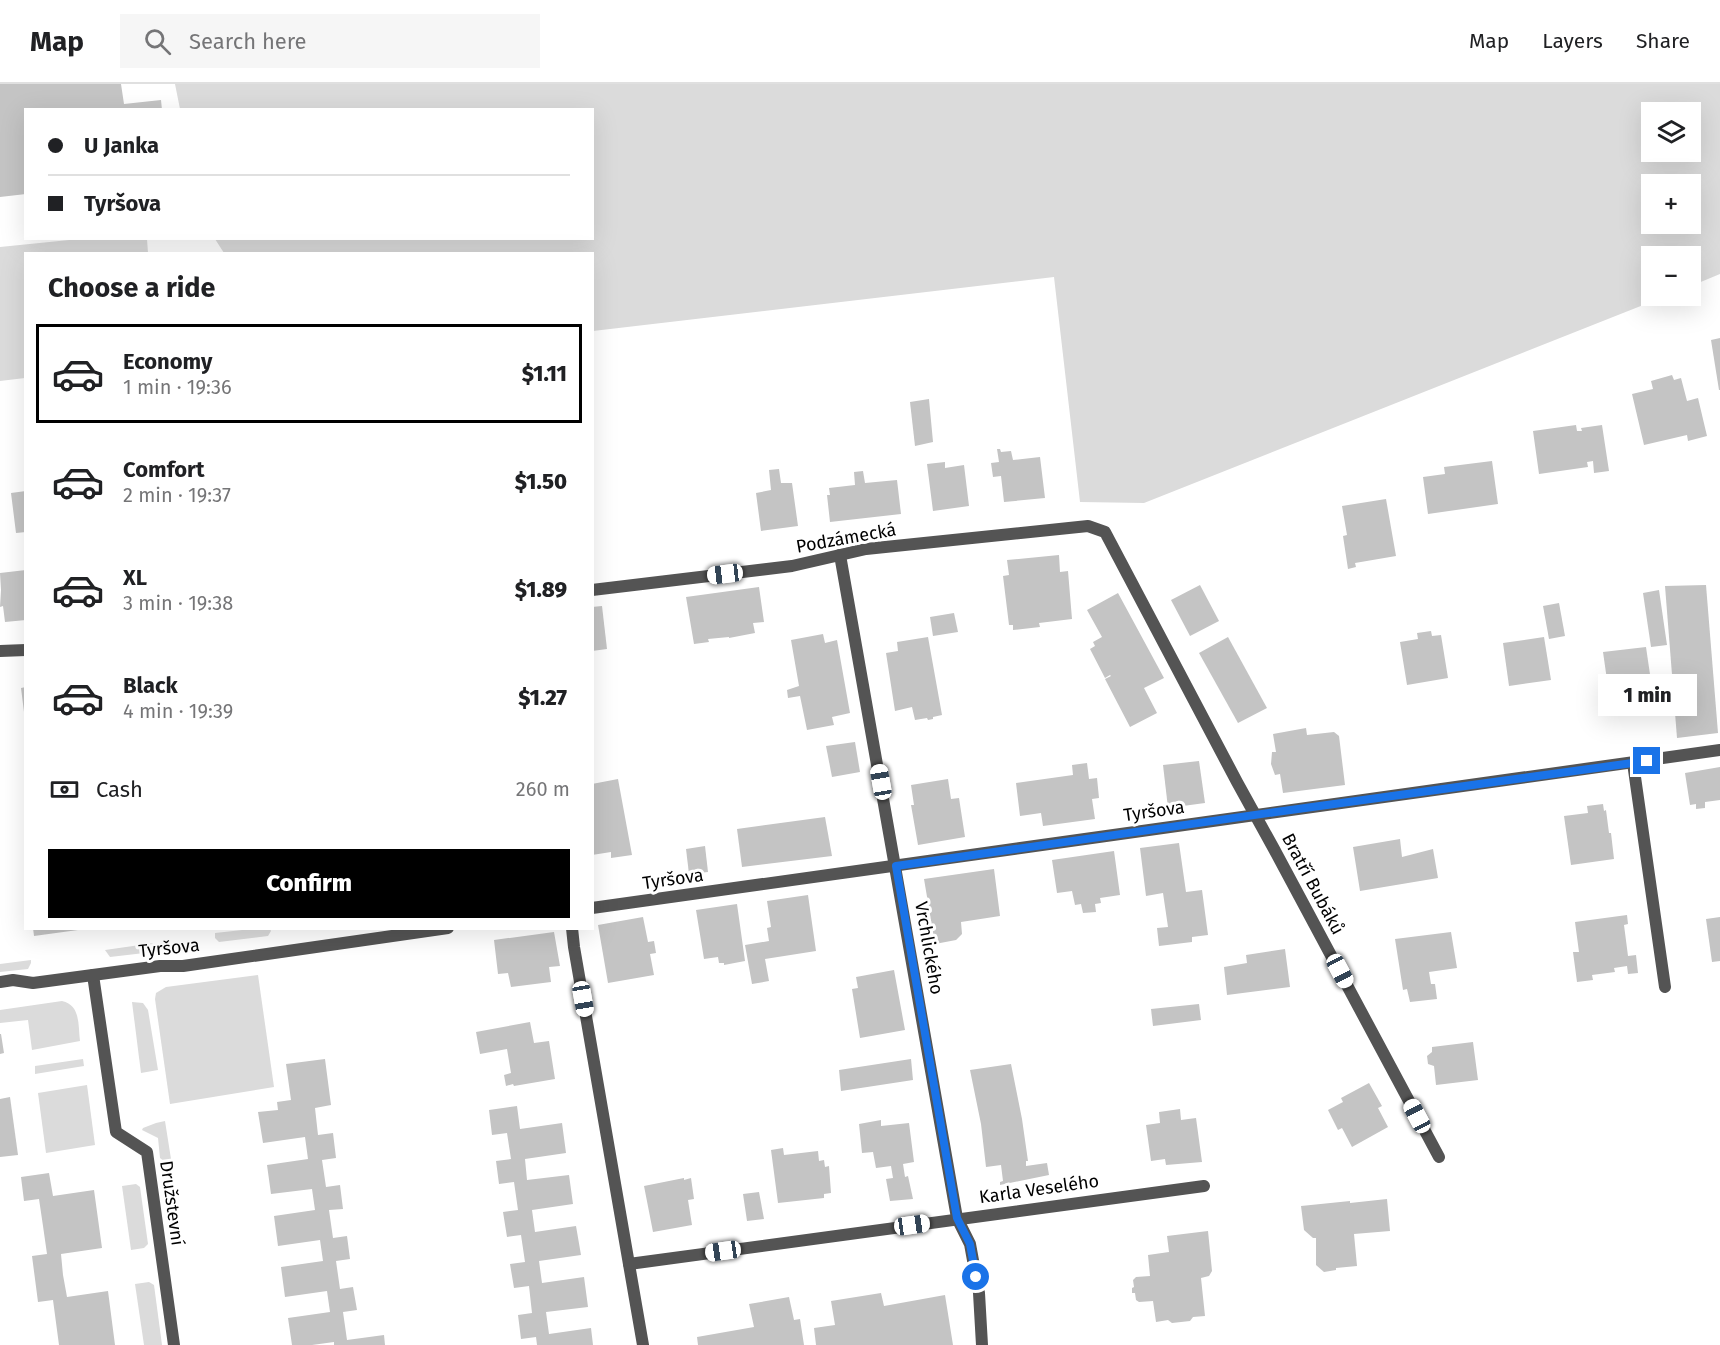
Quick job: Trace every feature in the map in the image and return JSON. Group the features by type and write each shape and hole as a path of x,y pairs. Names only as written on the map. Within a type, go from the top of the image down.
{"street":[{"name":"Podzámecká","path":"594,590 792,566 866,549 1088,526 1105,532"},
{"name":"Bratří Bubáků","path":"1105,532 1439,1157"},
{"name":"Vrchlického","path":"840,555 957,1218 970,1244 979,1293 982,1345"},
{"path":"0,651 24,650"},
{"name":"Tyršova","path":"594,908 1720,750"},
{"path":"1633,763 1665,987"},
{"name":"Tyršova","path":"0,982 13,980 33,983 160,966 183,966 434,930"},
{"path":"572,930 643,1345"},
{"name":"Družstevní","path":"93,975 116,1132 147,1152 174,1345"},
{"name":"Karla Veselého","path":"629,1264 1204,1186"}],"shaded area":[{"path":"175,84 1720,84 1720,274 1701,282 1701,246 1641,246 1641,306 1144,503 1080,502 1054,277 594,331 594,252 223,252 216,240 594,240 594,108 180,108"},
{"path":"69,240 147,240 148,252 24,252 24,378 0,381 0,247"},
{"path":"242,930 271,931 268,936 219,942 215,938 215,933"},
{"path":"154,943 153,952 110,957 105,950"},
{"path":"31,960 28,969 0,972 0,964"},
{"path":"258,975 274,1087 170,1104 156,993 166,987"},
{"path":"62,1001 68,1003 76,1011 80,1041 32,1050 28,1020 0,1023 0,1010"},
{"path":"132,1002 143,1003 148,1010 158,1070 141,1073"},
{"path":"83,1059 84,1066 35,1074 35,1066"},
{"path":"87,1085 95,1145 46,1153 38,1093"},
{"path":"165,1121 171,1159 164,1161 160,1158 158,1138 142,1130"},
{"path":"136,1184 140,1187 148,1244 144,1248 131,1250 122,1186"},
{"path":"149,1282 154,1285 162,1345 144,1345 135,1284"}],"building":[{"path":"0,84 121,84 124,104 161,100 162,108 24,108 24,194 0,197"},
{"path":"1720,338 1720,390 1719,390 1711,340"},
{"path":"1672,375 1674,380 1681,378 1687,401 1698,398 1707,436 1688,441 1687,435 1644,445 1632,394 1653,389 1651,381"},
{"path":"929,399 933,442 915,446 910,402"},
{"path":"1576,425 1577,431 1582,431 1581,428 1602,425 1609,471 1594,473 1593,461 1587,462 1588,467 1539,474 1533,431"},
{"path":"997,449 1001,452 1011,451 1013,460 1040,457 1045,498 1004,502 1001,476 993,477 991,463 999,462"},
{"path":"1492,461 1498,504 1428,514 1423,477 1445,474 1444,467"},
{"path":"945,462 945,468 964,465 969,506 933,511 927,464"},
{"path":"779,469 781,483 792,483 798,526 761,531 756,493 771,490 769,470"},
{"path":"863,471 865,483 897,480 901,514 830,522 827,495 830,495 829,488 855,485 854,472"},
{"path":"24,491 24,532 16,533 11,493"},
{"path":"1386,499 1396,556 1355,563 1356,567 1348,569 1343,536 1347,535 1342,506"},
{"path":"1059,555 1060,572 1068,571 1072,619 1039,623 1040,627 1013,630 1013,625 1009,625 1003,576 1009,575 1007,560"},
{"path":"24,570 24,620 5,622 3,606 0,607 0,573"},
{"path":"1200,585 1219,621 1190,636 1171,600"},
{"path":"1706,585 1718,733 1677,738 1665,586"},
{"path":"759,587 764,622 753,623 755,633 708,639 709,642 694,644 686,597"},
{"path":"1659,590 1667,645 1651,647 1643,593"},
{"path":"1118,593 1164,678 1144,688 1157,713 1130,727 1105,679 1111,676 1105,678 1090,649 1095,646 1093,642 1102,637 1087,610"},
{"path":"1559,603 1565,636 1549,639 1543,606"},
{"path":"602,606 607,649 594,651 594,607"},
{"path":"954,613 958,632 933,636 930,617"},
{"path":"1431,631 1432,636 1441,635 1448,678 1407,685 1400,642 1418,639 1417,633"},
{"path":"823,634 825,643 837,640 850,713 832,717 834,725 807,730 800,696 788,698 787,690 799,686 791,640"},
{"path":"928,637 942,715 928,720 927,718 915,720 912,707 895,711 886,653 898,651 897,642"},
{"path":"1228,637 1267,708 1238,723 1199,653"},
{"path":"1544,637 1551,680 1509,686 1503,643"},
{"path":"1646,647 1652,688 1609,694 1603,652"},
{"path":"24,687 24,712 21,688"},
{"path":"1306,728 1307,735 1334,732 1339,736 1345,785 1283,793 1280,774 1275,775 1271,764 1272,752 1276,752 1273,734"},
{"path":"855,742 860,772 832,777 826,746"},
{"path":"1199,761 1205,803 1168,808 1163,765"},
{"path":"1087,763 1089,779 1097,778 1099,798 1092,799 1095,819 1043,826 1041,813 1020,816 1016,783 1073,775 1072,765"},
{"path":"1720,767 1720,800 1705,802 1705,808 1696,809 1696,804 1690,805 1685,773"},
{"path":"618,779 632,855 611,858 611,852 594,855 594,784"},
{"path":"948,779 951,799 959,798 965,837 918,845 911,805 914,805 911,785"},
{"path":"1603,804 1609,833 1611,833 1614,859 1571,865 1564,816 1588,813 1587,806"},
{"path":"825,817 832,856 742,867 737,829"},
{"path":"1400,839 1402,857 1433,849 1438,878 1360,891 1353,847"},
{"path":"1179,843 1186,892 1202,890 1208,935 1192,937 1192,942 1159,946 1157,928 1168,927 1163,893 1146,896 1140,848"},
{"path":"705,846 708,872 689,874 686,849"},
{"path":"1114,851 1120,895 1100,898 1101,903 1095,904 1096,912 1083,913 1081,904 1075,905 1072,891 1057,893 1052,860"},
{"path":"994,869 1000,916 961,922 962,934 956,940 935,944 924,879"},
{"path":"808,895 816,951 765,959 769,981 752,984 745,945 769,941 767,928 771,927 767,901"},
{"path":"737,904 745,961 724,965 724,963 719,963 718,957 704,959 696,910"},
{"path":"1627,915 1628,924 1624,925 1628,956 1636,955 1638,973 1628,974 1627,966 1614,968 1615,972 1592,975 1593,980 1577,982 1573,952 1579,952 1575,922"},
{"path":"643,917 648,942 654,941 656,953 650,954 654,975 608,983 598,925"},
{"path":"1720,917 1720,961 1712,962 1706,919"},
{"path":"33,930 78,930 34,936"},
{"path":"554,932 560,966 549,967 551,982 511,987 508,973 498,974 494,940"},
{"path":"1451,932 1457,968 1429,972 1431,984 1435,984 1437,999 1410,1002 1407,989 1403,990 1395,939"},
{"path":"1285,949 1290,987 1227,995 1224,967 1247,963 1246,955"},
{"path":"894,970 905,1030 860,1038 852,989 858,988 856,977"},
{"path":"1199,1004 1201,1020 1153,1026 1151,1009"},
{"path":"530,1022 534,1043 549,1041 555,1079 506,1086 504,1075 511,1073 507,1049 480,1054 476,1032"},
{"path":"0,1034 4,1053 0,1054"},
{"path":"1473,1042 1478,1080 1436,1085 1434,1066 1428,1064 1427,1056 1432,1052 1432,1047"},
{"path":"325,1059 331,1105 315,1108 318,1135 333,1133 336,1158 322,1160 326,1187 340,1185 343,1209 329,1210 333,1238 347,1236 350,1259 336,1261 340,1289 353,1287 357,1310 343,1312 347,1340 384,1335 385,1345 334,1345 334,1342 292,1345 288,1318 330,1312 327,1291 285,1297 281,1267 323,1261 320,1240 278,1246 274,1216 315,1210 312,1189 271,1194 267,1165 308,1159 305,1137 263,1143 258,1112 278,1110 277,1102 291,1100 286,1064"},
{"path":"911,1059 913,1080 841,1091 839,1070"},
{"path":"1011,1064 1022,1119 1028,1161 1026,1161 1026,1166 1047,1163 1049,1175 1000,1185 1003,1181 1001,1165 986,1167 981,1124 970,1070"},
{"path":"1369,1083 1382,1106 1378,1108 1388,1127 1352,1147 1342,1128 1338,1130 1328,1110 1343,1102 1341,1098"},
{"path":"10,1097 18,1155 0,1157 0,1099"},
{"path":"517,1106 520,1129 562,1123 566,1153 525,1159 527,1180 569,1175 573,1204 532,1210 535,1232 576,1226 581,1255 539,1261 542,1283 584,1277 588,1307 546,1312 549,1334 591,1328 593,1345 537,1345 536,1337 521,1339 518,1315 532,1313 529,1286 514,1288 510,1264 525,1262 521,1235 507,1237 503,1212 518,1210 514,1182 499,1184 496,1161 511,1159 507,1133 492,1135 489,1110"},
{"path":"1180,1109 1181,1120 1196,1118 1202,1162 1166,1165 1165,1159 1151,1161 1146,1125 1160,1123 1159,1112"},
{"path":"881,1120 881,1126 909,1123 914,1162 903,1164 913,1199 890,1201 886,1179 893,1178 891,1166 876,1168 873,1152 862,1153 859,1124"},
{"path":"783,1148 784,1155 818,1151 819,1161 824,1160 825,1167 829,1166 831,1193 824,1194 824,1198 778,1203 771,1150"},
{"path":"49,1173 53,1196 94,1190 102,1248 61,1254 63,1275 67,1297 108,1291 115,1345 59,1345 53,1300 38,1302 32,1256 47,1254 39,1199 24,1201 21,1177"},
{"path":"684,1178 684,1180 691,1178 694,1199 688,1200 692,1225 653,1232 644,1186"},
{"path":"759,1192 764,1219 747,1221 743,1194"},
{"path":"1387,1199 1390,1231 1354,1234 1357,1266 1324,1272 1316,1265 1316,1238 1304,1230 1301,1206"},
{"path":"1208,1231 1212,1271 1209,1276 1201,1278 1205,1316 1193,1317 1190,1321 1156,1322 1153,1301 1139,1302 1136,1300 1135,1293 1132,1293 1133,1280 1136,1277 1150,1276 1148,1255 1169,1252 1167,1236"},
{"path":"881,1293 884,1306 945,1295 953,1345 816,1345 814,1328 835,1325 831,1301"},
{"path":"789,1297 794,1320 800,1319 804,1345 698,1345 697,1337 754,1327 749,1304"}],"route":[{"path":"976,1277 970,1244 957,1218 896,866 1647,761"}]}
